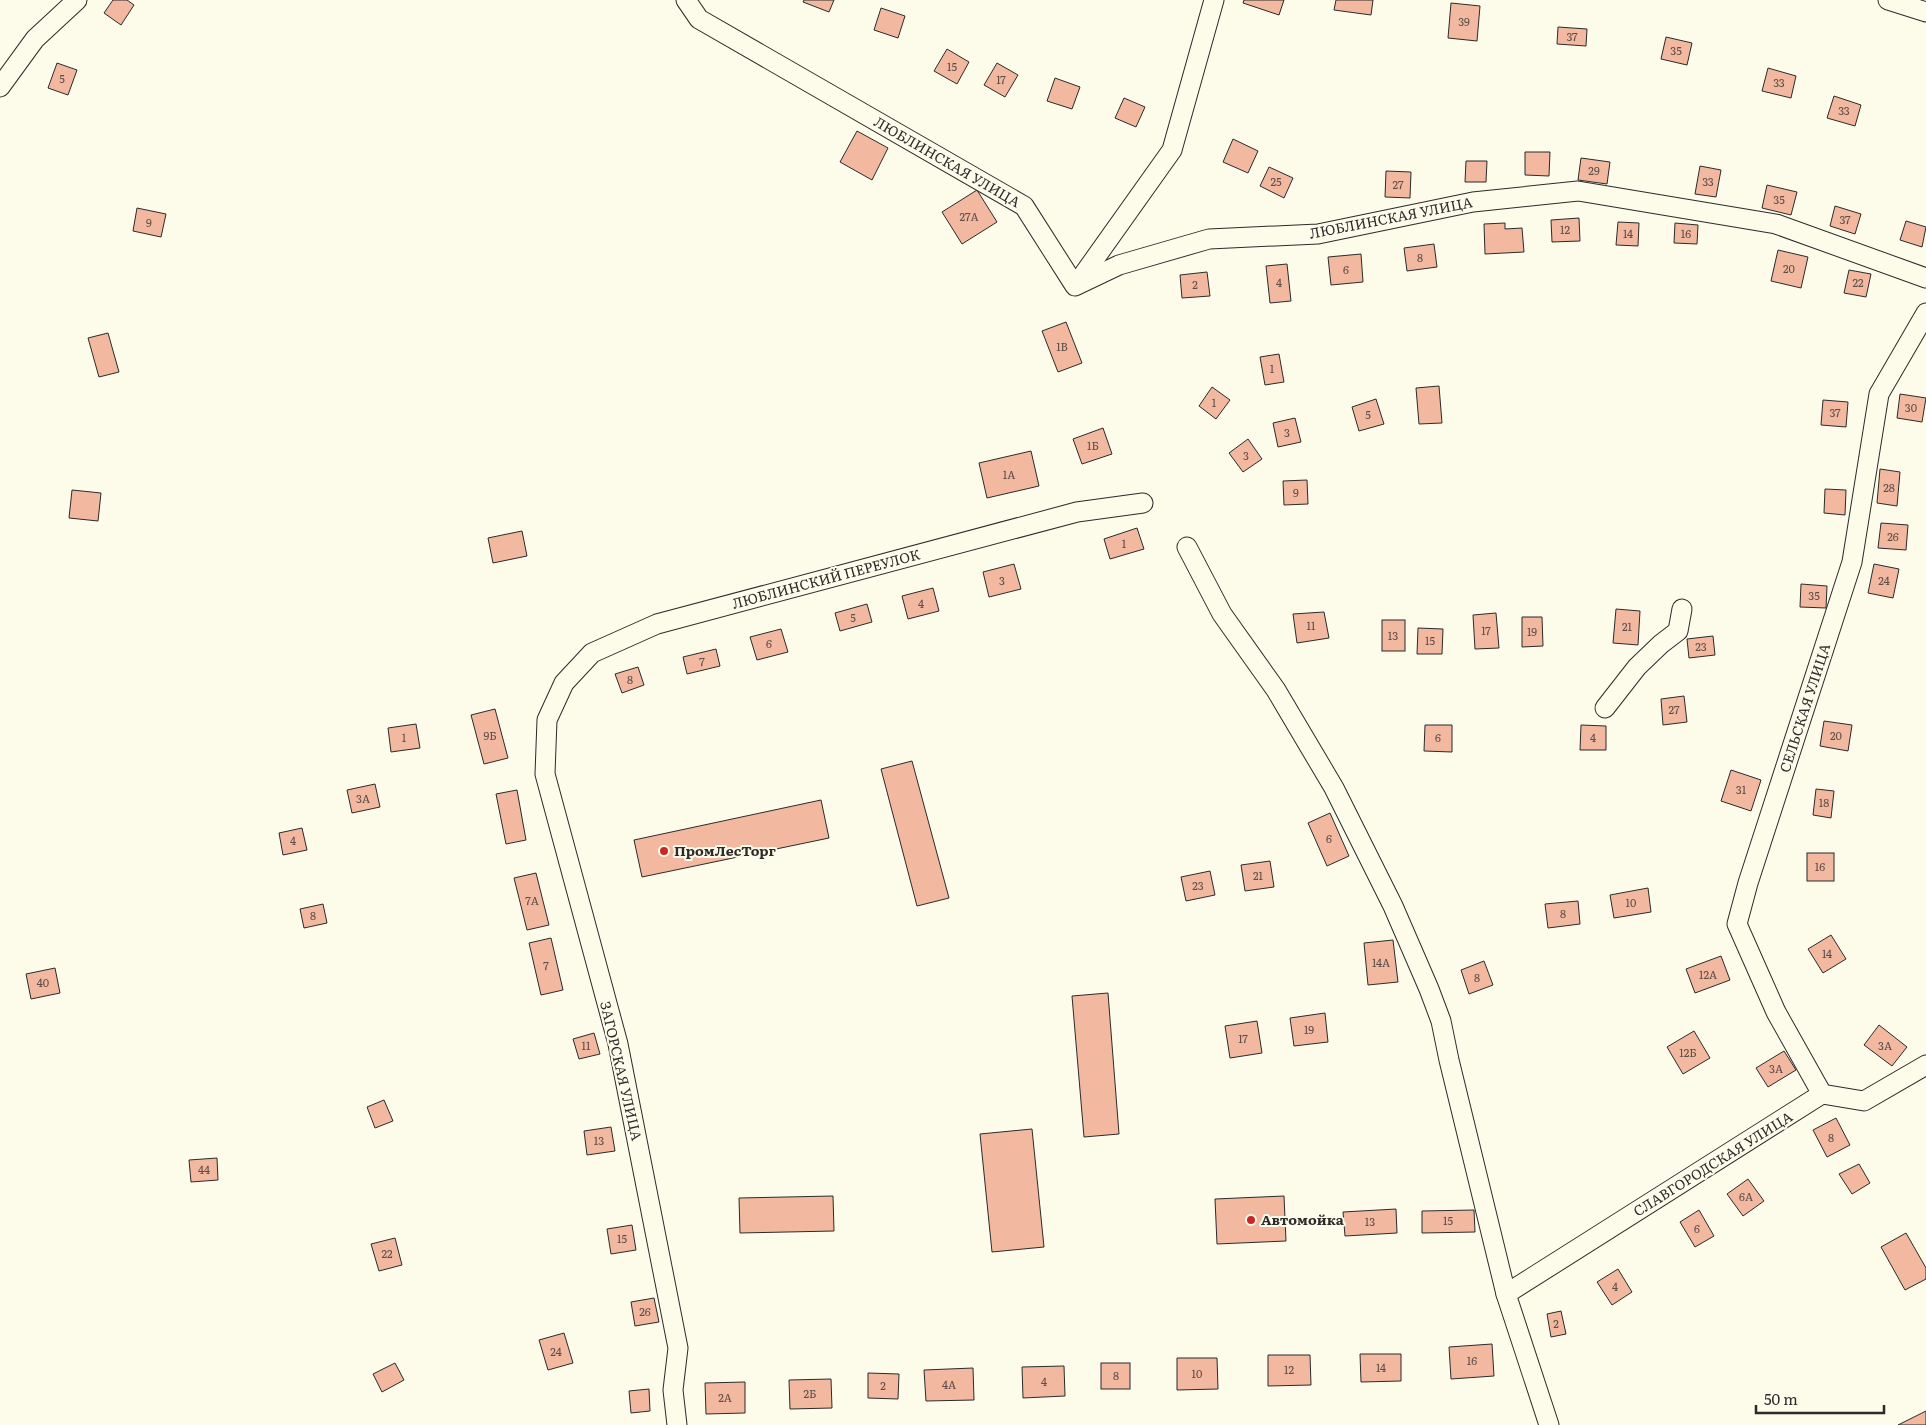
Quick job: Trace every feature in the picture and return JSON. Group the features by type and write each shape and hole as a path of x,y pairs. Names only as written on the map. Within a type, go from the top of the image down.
{"street":[{"path":"0,87 35,39 77,0"},
{"name":"ЛЮБЛИНСКАЯ УЛИЦА","path":"686,0 699,19 1024,206 1075,286 1119,265 1209,239 1318,234 1473,202 1578,191 1776,224 1926,278"},
{"path":"1075,286 1172,150 1214,0"},
{"path":"1888,0 1926,12"},
{"name":"СЕЛЬСКАЯ УЛИЦА","path":"1822,1094 1776,1012 1737,924 1748,883 1852,562 1879,394 1926,313"},
{"name":"ЛЮБЛИНСКИЙ ПЕРЕУЛОК","path":"547,720 564,683 592,653 656,624 1077,512 1143,502"},
{"path":"1187,547 1222,614 1276,690 1334,788 1393,906 1425,981 1441,1021 1506,1294 1549,1425"},
{"path":"1605,708 1637,667 1678,631 1682,609"},
{"name":"ЗАГОРСКАЯ УЛИЦА","path":"547,720 544,774 618,1044 678,1348 673,1390 677,1425"},
{"path":"1822,1094 1864,1101 1926,1064"},
{"name":"СЛАВГОРОДСКАЯ УЛИЦА","path":"1506,1294 1822,1094"}],"building":[{"path":"113,0 127,0 134,5 121,25 104,13"},
{"path":"804,0 834,0 829,12 803,2"},
{"path":"1244,0 1284,0 1279,15 1243,3"},
{"path":"1336,0 1373,0 1371,15 1334,10"},
{"path":"1451,3 1480,6 1477,41 1448,38"},
{"path":"881,8 905,16 898,38 874,30"},
{"path":"1558,27 1587,29 1586,46 1557,44"},
{"path":"1666,37 1692,43 1687,65 1661,59"},
{"path":"947,49 969,62 957,84 934,71"},
{"path":"57,63 77,70 68,95 48,88"},
{"path":"997,63 1018,75 1005,97 984,85"},
{"path":"1768,68 1796,76 1791,98 1762,91"},
{"path":"1055,78 1080,87 1072,109 1047,101"},
{"path":"1834,96 1861,105 1855,126 1827,118"},
{"path":"1124,98 1145,107 1136,127 1115,118"},
{"path":"857,131 888,148 872,180 840,162"},
{"path":"1233,139 1258,151 1248,173 1223,162"},
{"path":"1525,152 1550,152 1549,176 1525,175"},
{"path":"1581,158 1610,162 1607,184 1578,180"},
{"path":"1466,161 1487,161 1486,182 1465,182"},
{"path":"1700,166 1721,170 1716,197 1695,194"},
{"path":"1269,167 1293,178 1284,198 1260,186"},
{"path":"1386,171 1411,172 1410,198 1385,197"},
{"path":"1767,185 1797,192 1791,215 1762,208"},
{"path":"977,190 997,222 962,244 942,212"},
{"path":"1835,206 1861,214 1855,234 1830,226"},
{"path":"137,208 166,214 161,237 133,231"},
{"path":"1579,218 1580,241 1552,242 1551,220"},
{"path":"1906,221 1926,227 1922,247 1900,240"},
{"path":"1618,222 1639,223 1638,246 1616,245"},
{"path":"1505,223 1505,229 1522,228 1524,252 1485,254 1484,224"},
{"path":"1675,223 1698,225 1697,244 1674,243"},
{"path":"1434,244 1437,267 1407,271 1404,248"},
{"path":"1778,250 1808,257 1801,288 1771,281"},
{"path":"1361,254 1363,282 1331,285 1328,257"},
{"path":"1287,264 1291,301 1270,303 1266,266"},
{"path":"1849,270 1871,274 1866,297 1844,293"},
{"path":"1207,272 1210,296 1182,298 1180,275"},
{"path":"1066,322 1082,363 1058,372 1042,331"},
{"path":"108,333 119,372 99,377 88,338"},
{"path":"1279,354 1284,382 1265,385 1260,357"},
{"path":"1439,386 1442,423 1419,424 1416,388"},
{"path":"1212,387 1230,400 1216,419 1199,406"},
{"path":"1900,394 1926,398 1922,422 1897,418"},
{"path":"1376,399 1384,424 1359,431 1352,407"},
{"path":"1823,400 1848,402 1846,427 1821,425"},
{"path":"1295,418 1301,442 1278,447 1273,423"},
{"path":"1103,428 1112,454 1082,464 1073,439"},
{"path":"1248,439 1262,459 1243,472 1229,453"},
{"path":"1031,451 1039,486 987,498 979,463"},
{"path":"1880,469 1900,472 1897,506 1877,503"},
{"path":"1307,480 1308,504 1284,505 1283,481"},
{"path":"1825,489 1846,490 1845,515 1824,513"},
{"path":"72,490 101,493 98,521 69,518"},
{"path":"1881,523 1908,525 1906,550 1878,548"},
{"path":"1137,528 1144,549 1110,559 1104,539"},
{"path":"522,531 527,556 493,563 488,538"},
{"path":"1014,564 1021,589 989,597 983,572"},
{"path":"1874,564 1899,569 1893,598 1868,593"},
{"path":"1801,584 1827,586 1826,608 1800,607"},
{"path":"933,588 939,611 908,619 902,596"},
{"path":"867,604 872,622 840,631 835,613"},
{"path":"1616,609 1640,611 1638,645 1613,643"},
{"path":"1324,612 1329,638 1297,643 1293,614"},
{"path":"1496,613 1499,648 1475,649 1473,615"},
{"path":"1522,617 1542,617 1543,646 1522,647"},
{"path":"1382,620 1405,620 1405,651 1382,651"},
{"path":"1418,628 1443,629 1442,654 1417,654"},
{"path":"781,629 788,652 757,660 750,637"},
{"path":"1713,636 1715,655 1689,658 1687,639"},
{"path":"716,649 720,666 687,674 683,657"},
{"path":"638,667 644,685 622,693 615,674"},
{"path":"1684,696 1687,722 1663,725 1661,699"},
{"path":"495,709 508,758 484,764 471,715"},
{"path":"1824,721 1852,725 1848,751 1820,746"},
{"path":"416,724 420,748 391,752 388,728"},
{"path":"1425,725 1452,725 1452,752 1424,751"},
{"path":"1581,725 1606,726 1606,750 1580,750"},
{"path":"912,761 949,898 917,906 881,769"},
{"path":"1731,770 1761,780 1751,811 1721,801"},
{"path":"375,784 380,807 352,813 347,790"},
{"path":"1816,789 1834,791 1831,818 1813,815"},
{"path":"517,790 526,840 506,844 496,794"},
{"path":"821,800 829,838 642,877 634,840"},
{"path":"1330,813 1349,856 1327,866 1308,823"},
{"path":"302,828 307,850 283,855 279,833"},
{"path":"1807,853 1834,853 1834,881 1807,881"},
{"path":"1270,861 1274,887 1245,891 1241,865"},
{"path":"1210,871 1215,895 1186,901 1181,877"},
{"path":"536,873 549,925 527,930 514,878"},
{"path":"1648,888 1651,912 1614,918 1610,895"},
{"path":"1578,901 1580,924 1548,928 1545,904"},
{"path":"323,904 327,923 304,928 300,909"},
{"path":"1831,935 1846,959 1823,973 1808,949"},
{"path":"551,938 563,990 541,995 529,943"},
{"path":"1393,940 1398,982 1368,985 1364,943"},
{"path":"1721,956 1730,980 1695,993 1686,969"},
{"path":"1484,961 1493,985 1469,994 1461,970"},
{"path":"55,968 60,993 31,999 26,974"},
{"path":"1108,993 1119,1134 1084,1137 1072,996"},
{"path":"1325,1013 1328,1042 1294,1046 1290,1018"},
{"path":"1257,1021 1262,1053 1230,1058 1225,1026"},
{"path":"1879,1025 1907,1047 1892,1066 1864,1045"},
{"path":"1694,1031 1710,1058 1683,1074 1667,1047"},
{"path":"594,1033 600,1054 579,1059 573,1039"},
{"path":"1784,1051 1796,1070 1768,1087 1756,1068"},
{"path":"384,1100 393,1121 375,1128 367,1107"},
{"path":"1836,1118 1850,1145 1827,1157 1813,1130"},
{"path":"611,1127 615,1151 587,1155 584,1131"},
{"path":"1032,1129 1044,1247 992,1252 980,1134"},
{"path":"217,1158 218,1180 191,1182 189,1160"},
{"path":"1859,1164 1870,1183 1852,1194 1839,1174"},
{"path":"1748,1179 1764,1201 1743,1216 1727,1194"},
{"path":"833,1196 834,1231 740,1233 739,1198"},
{"name":"Автомойка","path":"1284,1196 1286,1241 1217,1244 1215,1199"},
{"path":"1396,1209 1397,1233 1345,1236 1343,1212"},
{"path":"1474,1210 1475,1232 1422,1233 1422,1211"},
{"path":"1699,1210 1714,1236 1695,1247 1680,1222"},
{"path":"632,1225 636,1250 611,1254 607,1229"},
{"path":"1906,1233 1926,1268 1926,1279 1905,1290 1881,1247"},
{"path":"395,1238 402,1265 379,1271 371,1244"},
{"path":"1618,1269 1632,1292 1612,1305 1597,1282"},
{"path":"654,1298 659,1322 635,1326 631,1302"},
{"path":"1561,1311 1566,1334 1551,1337 1547,1314"},
{"path":"564,1333 573,1363 548,1370 539,1340"},
{"path":"1492,1344 1494,1376 1451,1379 1449,1347"},
{"path":"1360,1354 1401,1354 1401,1381 1361,1382"},
{"path":"1268,1355 1310,1355 1311,1385 1268,1386"},
{"path":"1177,1358 1217,1358 1218,1389 1177,1390"},
{"path":"395,1363 404,1380 382,1392 373,1374"},
{"path":"1101,1363 1130,1363 1130,1389 1101,1389"},
{"path":"1064,1366 1065,1396 1023,1398 1022,1367"},
{"path":"973,1368 974,1400 926,1401 924,1370"},
{"path":"868,1373 899,1374 898,1399 868,1398"},
{"path":"831,1379 832,1408 790,1409 789,1380"},
{"path":"745,1382 745,1413 706,1414 705,1383"},
{"path":"649,1389 650,1411 631,1413 629,1391"},
{"path":"1926,1411 1926,1425 1898,1425"}],"place":[{"name":"ПромЛесТорг","path":"664,851"},
{"name":"Автомойка","path":"1251,1220"}]}
